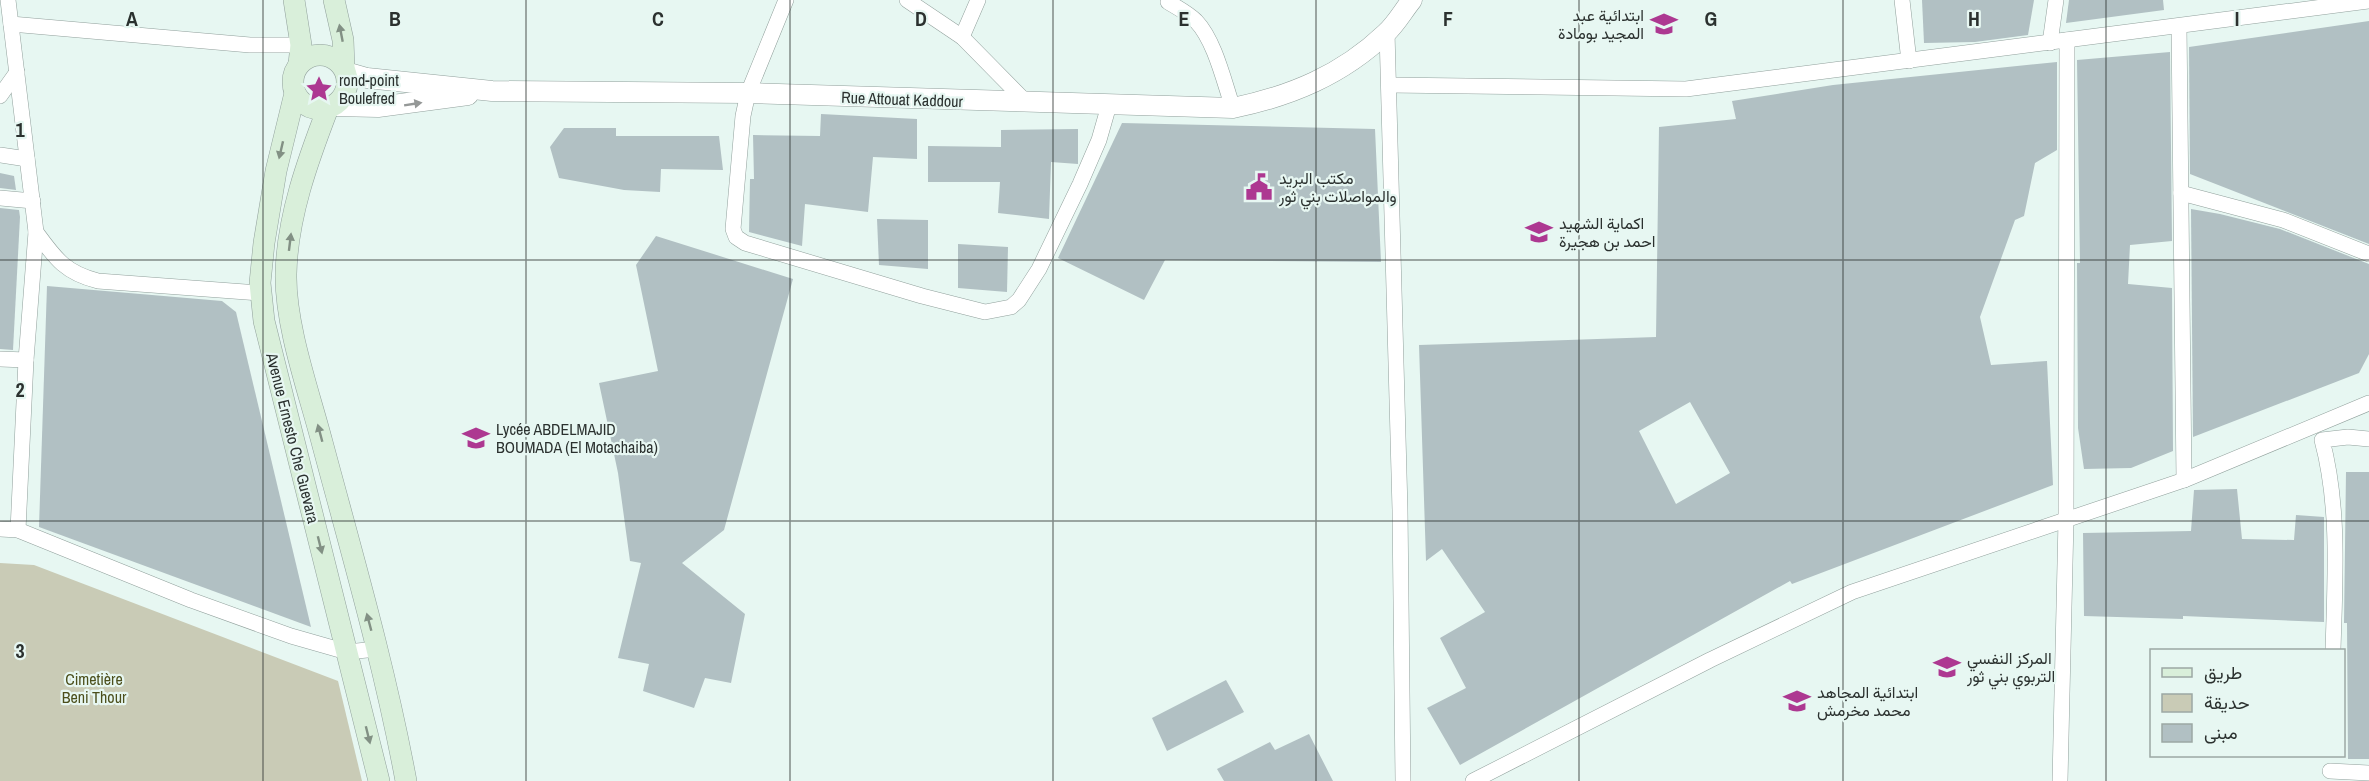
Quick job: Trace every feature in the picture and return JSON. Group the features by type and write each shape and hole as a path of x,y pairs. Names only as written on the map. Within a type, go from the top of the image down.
{"main road":[{"path":"294,0 300,55 292,83 295,93 306,106 315,109 331,107 346,91 348,82 349,72 334,0"},
{"path":"300,55 326,54 349,72"},
{"name":"Avenue Ernesto Che Guevara","path":"295,93 276,171 261,261 264,321 379,781"},
{"name":"Avenue Ernesto Che Guevara","path":"331,107 313,146 295,208 286,274 292,324 377,649 406,781"}],"street":[{"path":"8,0 36,232 26,360 18,530"},
{"path":"786,0 748,93 742,116 733,229 736,237 745,243 922,296 985,312 1011,307 1019,300 1039,269 1099,140 1109,105"},
{"path":"907,0 962,38 1027,103"},
{"path":"962,38 978,0"},
{"name":"Rue Attouat Kaddour","path":"349,72 492,91 748,93 1233,108 1264,102 1324,79 1352,61 1387,32 1412,0"},
{"path":"1902,0 1909,61"},
{"path":"2050,43 2056,0"},
{"path":"1168,1 1186,12 1204,32 1217,60 1233,108"},
{"path":"1389,85 1686,89 2179,26 2311,4 2369,1"},
{"path":"11,24 250,45 300,55"},
{"path":"2179,26 2184,480"},
{"path":"1387,32 1400,510 1403,781"},
{"path":"2060,781 2066,520 2067,40"},
{"path":"0,96 17,72"},
{"path":"331,107 369,108 404,105 492,91"},
{"path":"0,155 27,159"},
{"path":"2181,193 2283,220 2369,254"},
{"path":"0,198 33,206"},
{"path":"36,232 56,259 81,277 261,293"},
{"path":"0,358 26,360"},
{"path":"1473,781 1710,660 1852,592 2184,480 2369,403"},
{"path":"2314,425 2322,440 2329,467 2332,508 2333,649"},
{"path":"2322,440 2348,437 2369,439"},
{"path":"0,529 18,530 191,600 291,636 347,652 377,649"},
{"path":"2330,757 2330,776 2369,772"}],"green space":[{"name":"Cimetière Beni Thour","path":"0,563 34,565 338,681 362,781 0,781"}],"building":[{"path":"1922,0 2034,0 2028,35 1975,42 1924,43"},
{"path":"2069,0 2163,0 2164,10 2066,23"},
{"path":"2369,21 2369,244 2190,174 2189,47"},
{"path":"2170,52 2172,241 2130,245 2128,284 2172,288 2173,451 2131,468 2084,469 2078,428 2077,263 2080,263 2077,60"},
{"path":"2057,62 2057,150 2035,163 2024,216 2015,220 1980,317 1991,365 2047,361 2053,485 1792,584 1790,581 1460,765 1427,708 1466,688 1440,638 1485,612 1442,549 1426,561 1419,345 1656,337 1659,127 1736,119 1732,101 1833,85","holes":["1690,402 1730,473 1676,504 1639,431"]},
{"path":"821,114 917,119 917,159 873,157 868,212 805,204 802,246 749,232 750,179 754,179 753,135 820,136"},
{"path":"1122,123 1375,129 1381,262 1165,260 1144,300 1058,258"},
{"path":"564,128 616,128 616,136 719,136 723,170 661,169 660,192 624,190 559,178 550,147"},
{"path":"1078,129 1078,164 1051,162 1049,219 998,213 1000,182 928,182 928,146 1001,147 1001,130"},
{"path":"0,173 14,176 16,190 0,188"},
{"path":"0,208 19,210 20,217 13,350 0,349"},
{"path":"2191,209 2280,229 2369,264 2369,354 2359,373 2193,437"},
{"path":"877,219 928,220 928,269 879,265"},
{"path":"656,236 793,279 724,530 682,563 745,614 731,683 705,678 694,708 643,691 649,664 618,658 641,563 630,561 618,473 599,383 658,371 636,265"},
{"path":"958,244 1008,247 1007,292 958,288"},
{"path":"47,286 222,301 236,312 311,627 39,527"},
{"path":"2346,472 2369,472 2369,759 2348,759 2347,623 2344,623"},
{"path":"2237,489 2242,539 2294,540 2296,515 2324,517 2324,622 2183,616 2183,619 2084,616 2083,533 2191,531 2194,490"},
{"path":"1226,680 1244,712 1167,751 1152,718"},
{"path":"1309,734 1333,781 1224,781 1217,769 1270,742 1275,750"}],"place":[{"name":"ابتدائية عبد المجيد بومادة","path":"1664,24"},
{"name":"rond-point Boulefred","path":"319,89"},
{"name":"مكتب البريد والمواصلات بني ثور","path":"1259,187"},
{"name":"اكماية الشهيد احمد بن هجيرة","path":"1539,232"},
{"name":"Lycée ABDELMAJID BOUMADA (El Motachaiba)","path":"476,438"},
{"name":"المركز النفسي التربوي بني ثور","path":"1947,667"},
{"name":"ابتدائية المجاهد محمد مخرمش","path":"1797,701"}]}
